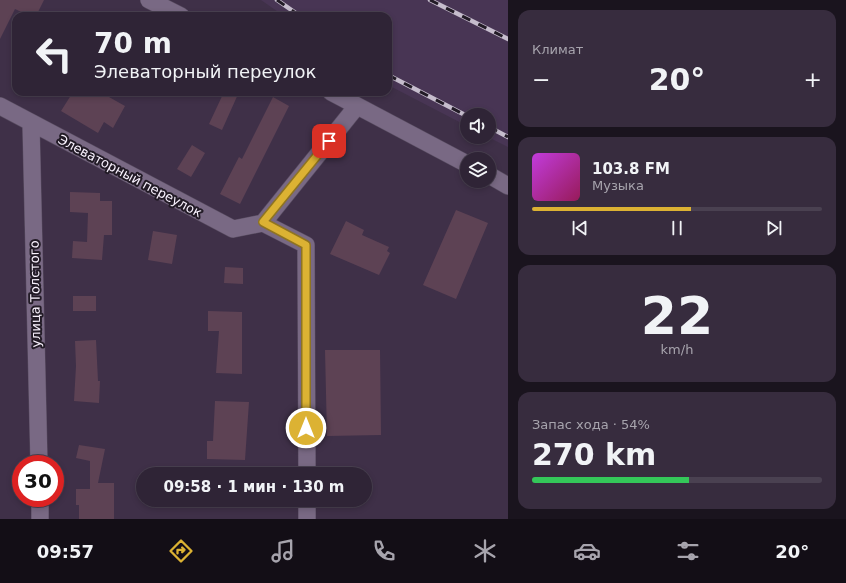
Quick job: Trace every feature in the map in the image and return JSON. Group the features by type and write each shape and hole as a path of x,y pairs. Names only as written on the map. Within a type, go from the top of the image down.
{"street":[{"path":"149,0 173,12"},
{"path":"338,96 460,160"},
{"name":"Элеваторный переулок","path":"0,106 31,124 232,229 263,222"},
{"path":"306,467 306,245 263,222 357,106"},
{"name":"улица Толстого","path":"31,124 39,455"},
{"path":"496,179 508,186"},
{"path":"40,507 40,519"},
{"path":"306,507 306,519"}],"shaded area":[{"path":"261,0 508,0 508,147 496,141 496,108 460,108 460,122 392,87 392,12 278,12"}],"building":[{"path":"0,0 44,0 38,12 21,12 15,9 12,12 12,15 0,39"},
{"path":"70,96 107,96 125,106 113,128 104,122 98,133 61,111"},
{"path":"222,96 237,96 222,130 209,124"},
{"path":"273,97 289,106 240,204 220,194 239,157 242,159"},
{"path":"192,145 205,153 191,177 177,169"},
{"path":"70,192 100,193 100,201 112,201 112,235 104,235 102,260 72,258 73,241 87,242 88,213 70,212"},
{"path":"456,210 488,223 456,299 423,285"},
{"path":"346,221 364,230 362,235 389,247 387,251 390,253 379,275 330,254"},
{"path":"153,231 177,235 172,264 148,260"},
{"path":"225,267 243,268 243,284 224,283"},
{"path":"73,296 96,296 96,311 73,311"},
{"path":"208,311 242,312 242,374 216,373 219,331 208,331"},
{"path":"96,340 98,381 100,381 99,403 74,401 76,366 75,341"},
{"path":"325,350 380,350 381,435 327,436"},
{"path":"215,401 249,402 245,460 207,459 207,441 213,441"},
{"path":"79,445 105,449 98,483 114,483 114,519 79,519 79,505 76,505 76,489 90,489 90,461 76,458"}],"railway":[{"path":"277,0 294,12"},
{"path":"430,0 508,39"},
{"path":"392,77 460,112"},
{"path":"496,131 508,137"}],"route":[{"path":"306,428 306,245 263,222 329,141"}]}
